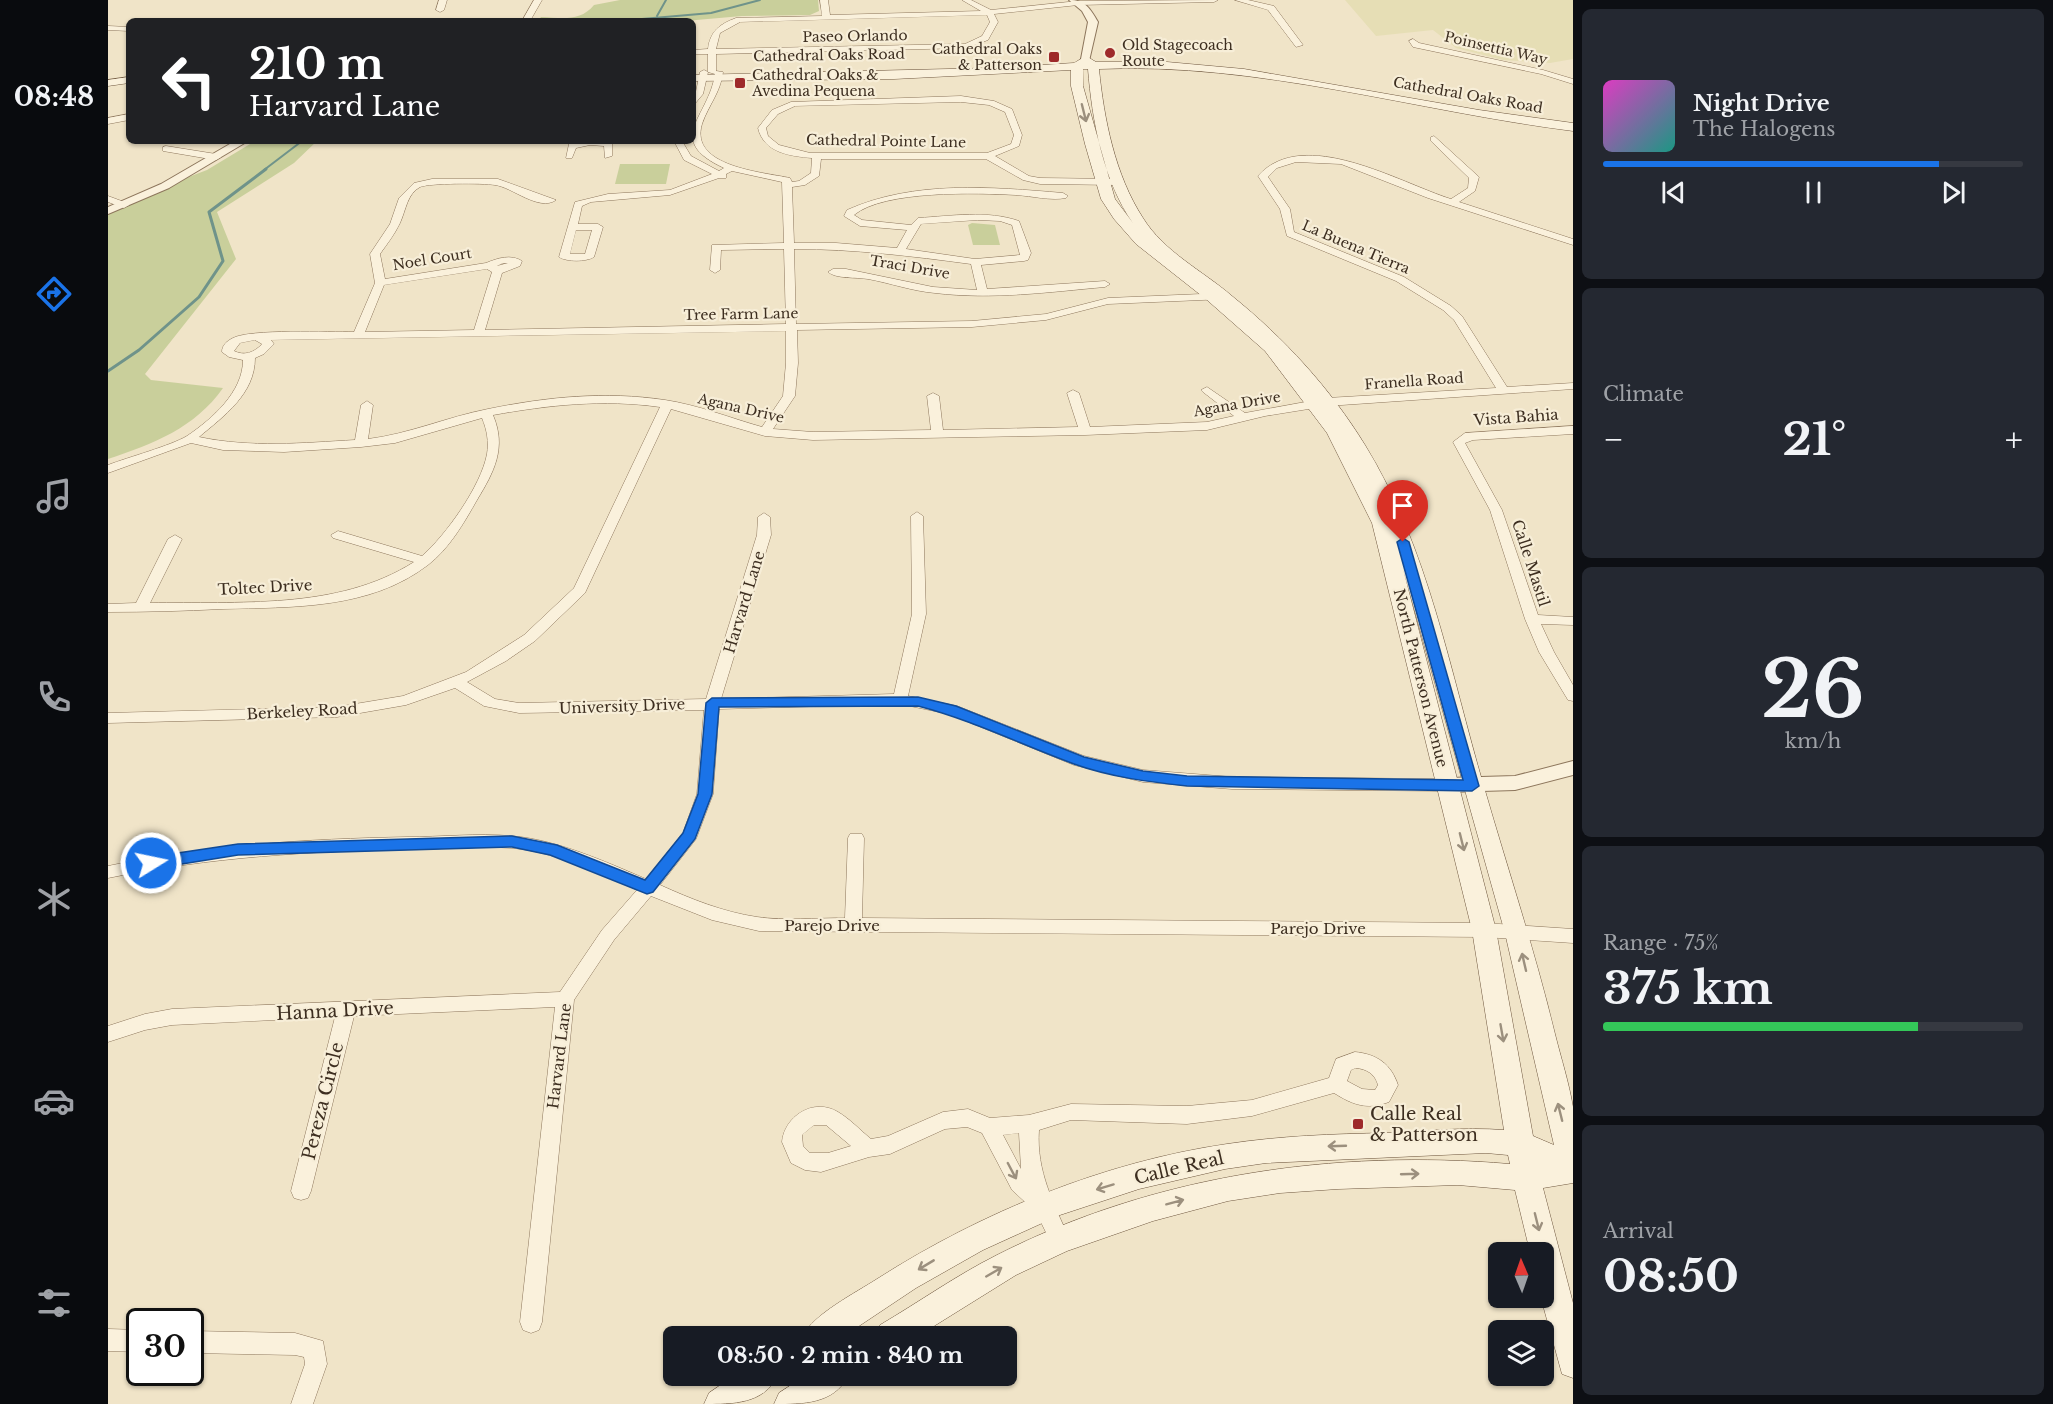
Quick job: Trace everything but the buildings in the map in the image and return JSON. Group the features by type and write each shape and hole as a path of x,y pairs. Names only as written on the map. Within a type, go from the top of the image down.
{"main road":[{"name":"Cathedral Oaks Road","path":"706,75 924,75 1086,63 1162,65 1217,69 1359,90 1488,116 1573,127"},
{"name":"North Patterson Avenue","path":"1086,63 1077,86 1108,199 1130,230 1160,257 1218,297"},
{"name":"North Patterson Avenue","path":"1086,63 1119,182 1131,211 1146,233 1218,297 1321,403 1360,453 1398,529 1418,590 1460,785 1526,1178 1573,1363"},
{"path":"108,83 126,80"},
{"name":"North Patterson Avenue","path":"1321,403 1381,523 1460,785 1517,932 1573,1169"},
{"name":"Calle Real","path":"832,1326 880,1293 938,1258 1044,1208 1135,1178 1213,1159 1265,1151 1465,1142 1521,1144 1573,1169"},
{"name":"Calle Real","path":"907,1326 997,1270 1060,1240 1153,1208 1228,1188 1280,1180 1458,1172 1526,1178 1573,1169"},
{"path":"720,1404 747,1386"},
{"path":"790,1404 817,1386"}],"street":[{"path":"440,10 443,0"},
{"path":"528,18 538,0"},
{"path":"824,0 826,17"},
{"path":"966,0 990,13"},
{"path":"697,92 706,75 716,32 726,23 754,18 990,13 1075,2 1214,0"},
{"path":"1239,0 1271,8 1299,45"},
{"name":"North Patterson Avenue","path":"1075,2 1086,9 1093,22 1086,63"},
{"name":"Paseo Orlando","path":"696,52 966,46 978,43 989,34 994,22 990,13"},
{"path":"109,28 126,29"},
{"name":"Poinsettia Way","path":"1413,41 1416,45 1543,72 1573,82"},
{"path":"706,75 717,91"},
{"path":"697,92 717,91"},
{"path":"696,131 717,91"},
{"name":"Cathedral Pointe Lane","path":"976,100 991,103 1009,111 1018,135 1015,146 1009,151 988,156 817,156 798,154 769,143 762,133 766,120 783,108 808,103 976,100"},
{"path":"108,121 126,118"},
{"path":"696,136 699,147 706,155 730,169 787,184"},
{"path":"1434,139 1474,177 1472,189 1453,202"},
{"path":"108,211 124,205 238,144"},
{"path":"569,156 572,146 577,144"},
{"path":"606,144 609,146 608,156"},
{"path":"680,144 687,158 717,175 745,183 802,183 816,174 817,156"},
{"path":"166,149 216,157"},
{"path":"988,156 1026,178 1040,181 1119,182"},
{"name":"La Buena Tierra","path":"1503,390 1458,318 1447,308 1400,279 1290,234 1285,209 1266,184 1263,176 1274,166 1295,159 1331,160 1354,165 1401,185 1573,242"},
{"path":"572,227 578,204 594,197 660,194 684,189 730,169"},
{"path":"358,335 380,283 375,254 395,224 404,198 417,185 432,182 498,182 536,198 551,200"},
{"path":"765,432 789,396 792,363 787,184"},
{"name":"Traci Drive","path":"900,251 918,221 1028,192 1063,196"},
{"name":"Traci Drive","path":"715,270 716,247 788,246 900,251 975,262 1015,260 1024,258 1026,253 1017,223 975,205 908,194 850,212 849,216 860,223 912,228"},
{"path":"108,199 124,205"},
{"path":"975,262 982,290"},
{"name":"Noel Court","path":"380,283 493,268 478,333"},
{"name":"Traci Drive","path":"833,272 874,276 931,289 1046,289 1105,284"},
{"name":"Tree Farm Lane","path":"249,356 233,356 228,352 228,347 237,340 255,337 1011,322 1046,317 1108,301 1218,297"},
{"path":"108,469 190,439 227,408 240,392 249,370 249,356 267,347 307,336"},
{"path":"255,337 268,342 267,347"},
{"name":"Vista Bahia","path":"1503,390 1573,386"},
{"path":"1207,390 1243,417"},
{"name":"Franella Road","path":"1321,403 1503,390"},
{"path":"1073,393 1085,431"},
{"path":"933,396 937,434"},
{"name":"Agana Drive","path":"190,439 233,446 314,447 361,443 395,439 486,413 554,401 590,399 628,399 667,404 765,432 813,436 1085,431 1207,426 1321,403"},
{"name":"Berkeley Road","path":"108,718 339,712 387,704 456,682 494,664 565,608 580,590 667,404"},
{"path":"361,443 367,405"},
{"name":"Toltec Drive","path":"108,608 300,604 360,594 394,579 424,561 456,525 484,478 494,452 495,430 486,413"},
{"name":"Vista Bahia","path":"1461,439 1573,430"},
{"name":"Calle Mastil","path":"1461,439 1461,448 1485,485 1496,512 1550,665 1573,696"},
{"path":"900,699 919,614 917,516"},
{"name":"Harvard Lane","path":"531,1322 565,999 608,935 690,836 705,794 712,703 764,536 764,517"},
{"path":"338,535 424,561"},
{"path":"141,608 175,539"},
{"path":"1532,619 1573,621"},
{"name":"University Drive","path":"456,682 478,698 499,708 547,709 900,699 951,710 1080,761 1143,776 1232,783 1460,785 1515,783 1573,768"},
{"path":"853,925 856,838"},
{"name":"Parejo Drive","path":"108,872 171,859 238,849 512,842 552,849 733,921 759,924 1484,930 1573,936"},
{"name":"Hanna Drive","path":"108,1034 172,1017 346,1011 565,999"},
{"name":"Pereza Circle","path":"301,1191 346,1011"},
{"path":"868,1148 890,1145 943,1121 968,1118 989,1127 1029,1124 1071,1112 1187,1115 1252,1108 1336,1084"},
{"path":"1029,1124 1028,1158 1044,1208 1060,1240"},
{"path":"989,1127 1020,1184 1044,1208"},
{"path":"108,1340 126,1341"},
{"path":"204,1342 294,1344 315,1349 316,1364 302,1404"}],"shaded area":[{"path":"1345,0 1573,0 1573,59 1550,63 1503,60 1456,48 1433,30 1376,36"}],"green space":[{"path":"620,0 818,0 819,11 810,15 742,16 696,20 696,18 563,18 577,17 594,5"},
{"path":"250,144 314,144 294,163 217,212 236,259 145,374 151,380 223,388 200,414 172,433 108,459 108,213 165,186 207,170"},
{"path":"620,164 670,164 666,184 615,184"},
{"path":"972,223 995,225 1000,245 973,245 968,225"}],"waterway":[{"path":"657,16 666,0"},
{"path":"654,18 711,13 760,0"},
{"path":"264,170 298,144"},
{"path":"108,371 139,350 199,297 223,261 209,212 266,169"}],"place":[{"name":"Old Stagecoach Route","path":"1110,53"},
{"name":"Cathedral Oaks & Patterson","path":"1054,57"},
{"name":"Cathedral Oaks & Avedina Pequena","path":"740,83"},
{"name":"Calle Real & Patterson","path":"1358,1124"}],"route":[{"path":"151,863 238,849 512,842 552,849 647,888 690,836 705,794 712,703 900,699 918,701 951,710 1080,761 1143,776 1187,781 1472,786 1438,659 1403,542"}]}
